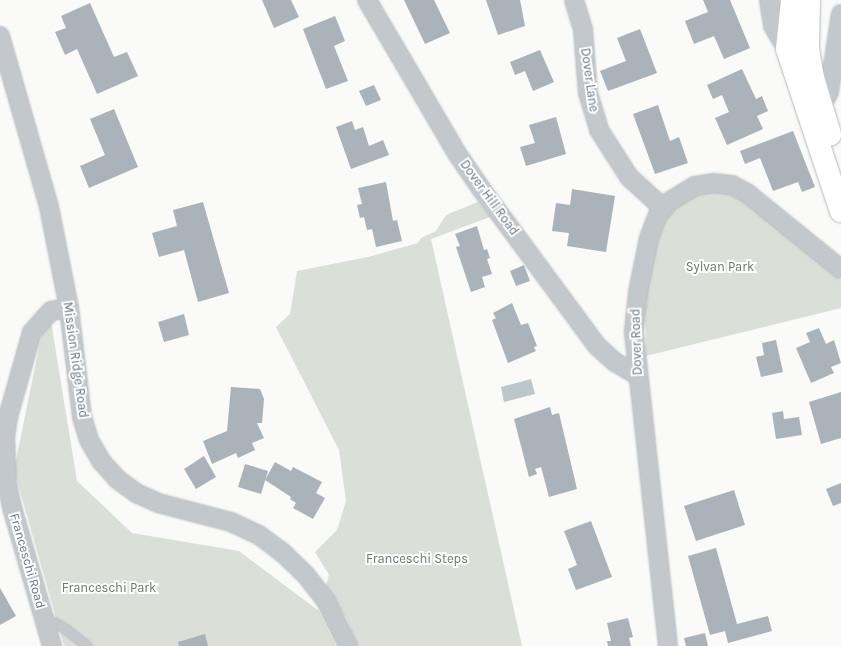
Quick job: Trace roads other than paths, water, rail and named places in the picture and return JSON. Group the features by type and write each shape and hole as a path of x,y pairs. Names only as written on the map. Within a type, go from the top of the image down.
{"street":[{"name":"Dover Hill Road","path":"367,0 455,150 482,190 597,346 615,362 637,375"},
{"name":"Dover Lane","path":"574,0 583,30 588,93 599,130 611,154 629,177 663,208"},
{"path":"769,0 773,26 788,49 841,210"},
{"path":"788,49 792,0"},
{"path":"809,0 807,40 821,106 836,138 841,167"},
{"path":"821,106 829,92 841,14"},
{"name":"Mission Ridge Road","path":"0,36 49,207 69,308 82,417 89,440 101,461 117,479 136,493 158,503 231,522 258,535 283,553 305,574 326,601 348,646"},
{"name":"Dover Road","path":"668,646 637,375 634,326 636,302 649,238 663,208 678,195 695,186 713,183 732,185 747,193 841,269"},
{"name":"Franceschi Road","path":"52,646 7,483 5,438 32,332 51,311 69,308"}],"lane":[{"path":"43,616 66,629 87,646"}],"park label":[{"name":"Sylvan Park","path":"720,267"},
{"name":"Franceschi Steps","path":"417,559"},
{"name":"Franceschi Park","path":"109,588"}]}
